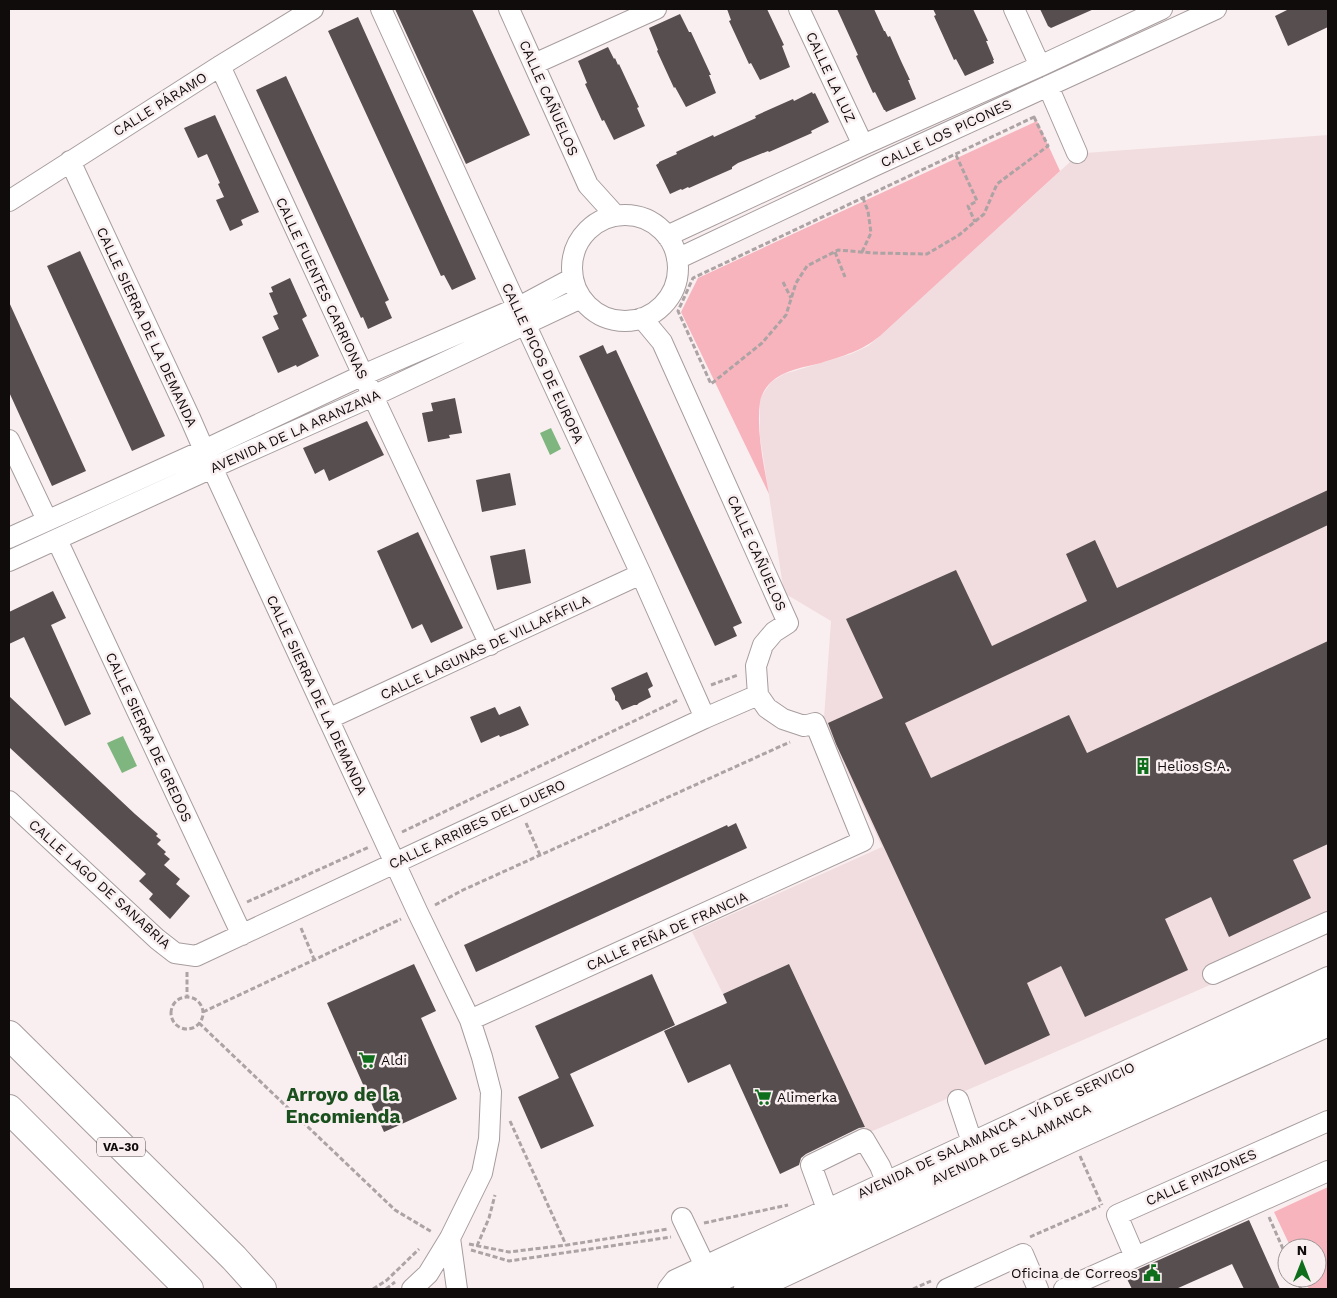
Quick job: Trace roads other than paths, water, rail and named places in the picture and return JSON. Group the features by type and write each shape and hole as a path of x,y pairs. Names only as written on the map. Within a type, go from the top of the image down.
{"highway":[{"name":"AVENIDA DE SALAMANCA","path":"700,1277 1328,998"},
{"name":"AVENIDA DE SALAMANCA","path":"748,1289 1075,1136 1328,1022"},
{"name":"VA-30","path":"9,1035 234,1258 262,1289"},
{"path":"9,1109 189,1289"}],"street":[{"name":"CALLE PÁRAMO","path":"9,201 313,9"},
{"name":"CALLE PICOS DE EUROPA","path":"381,9 641,574 705,718"},
{"name":"CALLE CAÑUELOS","path":"509,9 590,188 594,225"},
{"path":"534,64 656,9"},
{"name":"CALLE LA LUZ","path":"799,9 863,145"},
{"path":"1014,9 1040,66"},
{"name":"CALLE LOS PICONES","path":"668,236 1162,9"},
{"name":"CALLE LOS PICONES","path":"677,258 1216,9"},
{"name":"CALLE FUENTES CARRIONAS","path":"220,66 362,375 490,645"},
{"path":"1048,86 1077,153"},
{"name":"CALLE SIERRA DE LA DEMANDA","path":"70,161 418,913 470,1020 482,1057 490,1092 489,1139 482,1173 443,1235 428,1282 412,1289"},
{"name":"CALLE CAÑUELOS","path":"590,188 616,216"},
{"path":"616,216 636,216 658,226 673,244 677,258 678,276 674,289 660,308 642,318 620,321 607,318 594,311 581,298 573,278 572,265 574,254 580,240 594,225 604,219 616,216"},
{"name":"AVENIDA DE LA ARANZANA","path":"9,561 373,396 521,316 573,278"},
{"name":"AVENIDA DE LA ARANZANA","path":"9,538 204,450 362,375 521,316 581,298"},
{"name":"CALLE CAÑUELOS","path":"660,308 662,342"},
{"name":"CALLE CAÑUELOS","path":"642,318 662,342 788,623 774,632 763,645 756,666 758,695"},
{"path":"9,440 47,520"},
{"name":"CALLE SIERRA DE GREDOS","path":"57,540 242,935"},
{"name":"CALLE LAGUNAS DE VILLAFÁFILA","path":"328,719 641,574"},
{"name":"CALLE ARRIBES DEL DUERO","path":"196,956 758,695"},
{"name":"CALLE PEÑA DE FRANCIA","path":"470,1020 863,842 815,723 804,726 783,719 767,708 758,695"},
{"name":"CALLE LAGO DE SANABRIA","path":"9,801 157,939 175,953 196,956"},
{"path":"1213,974 1328,922"},
{"name":"AVENIDA DE SALAMANCA - VÍA DE SERVICIO","path":"668,1289 675,1280 700,1277 824,1201 886,1181 1328,977"},
{"path":"958,1100 972,1142"},
{"name":"CALLE PINZONES","path":"1135,1257 1117,1214 1328,1121"},
{"path":"824,1201 811,1165 864,1139 880,1166 886,1181"},
{"path":"1064,1289 1091,1284 1135,1257 1328,1171"},
{"path":"684,1222 700,1277"},
{"path":"443,1235 457,1289"},
{"path":"948,1289 1023,1254 1038,1289"}],"place":[{"name":"Helios S.A.","path":"1143,766"},
{"name":"Aldi","path":"367,1060"},
{"name":"Alimerka","path":"763,1097"},
{"name":"Oficina de Correos","path":"1152,1273"}],"district":[{"name":"Arroyo de la Encomienda","path":"343,1105"}]}
